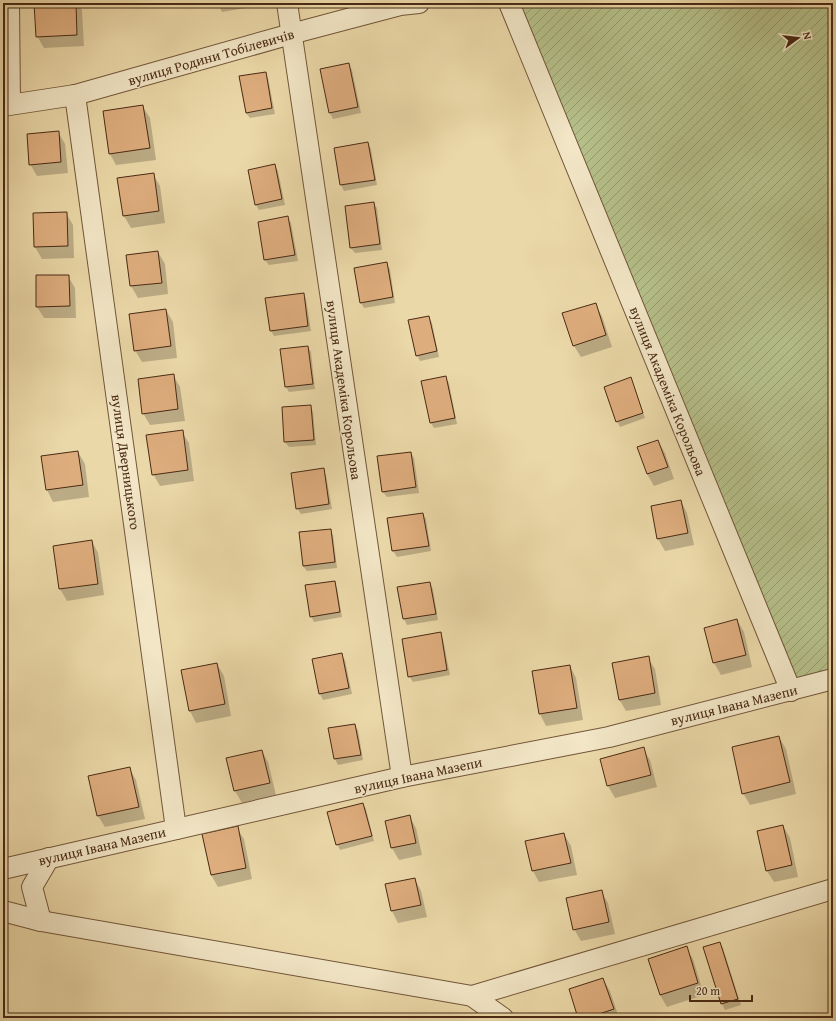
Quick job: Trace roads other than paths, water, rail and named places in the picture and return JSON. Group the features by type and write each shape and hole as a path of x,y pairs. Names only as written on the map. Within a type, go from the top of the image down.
{"street":[{"path":"6,105 9,3"},
{"name":"вулиця Академіка Корольова","path":"286,3 402,778"},
{"name":"вулиця Родини Тобілевичів","path":"6,105 75,95 291,34 400,5 419,3"},
{"name":"вулиця Академіка Корольова","path":"509,3 791,691"},
{"name":"вулиця Дверницького","path":"75,95 176,829"},
{"name":"вулиця Івана Мазепи","path":"3,869 402,778 609,737 833,679"},
{"path":"41,921 32,886 49,858"},
{"path":"472,996 833,889"},
{"path":"3,911 41,921 472,996 503,1018"}]}
